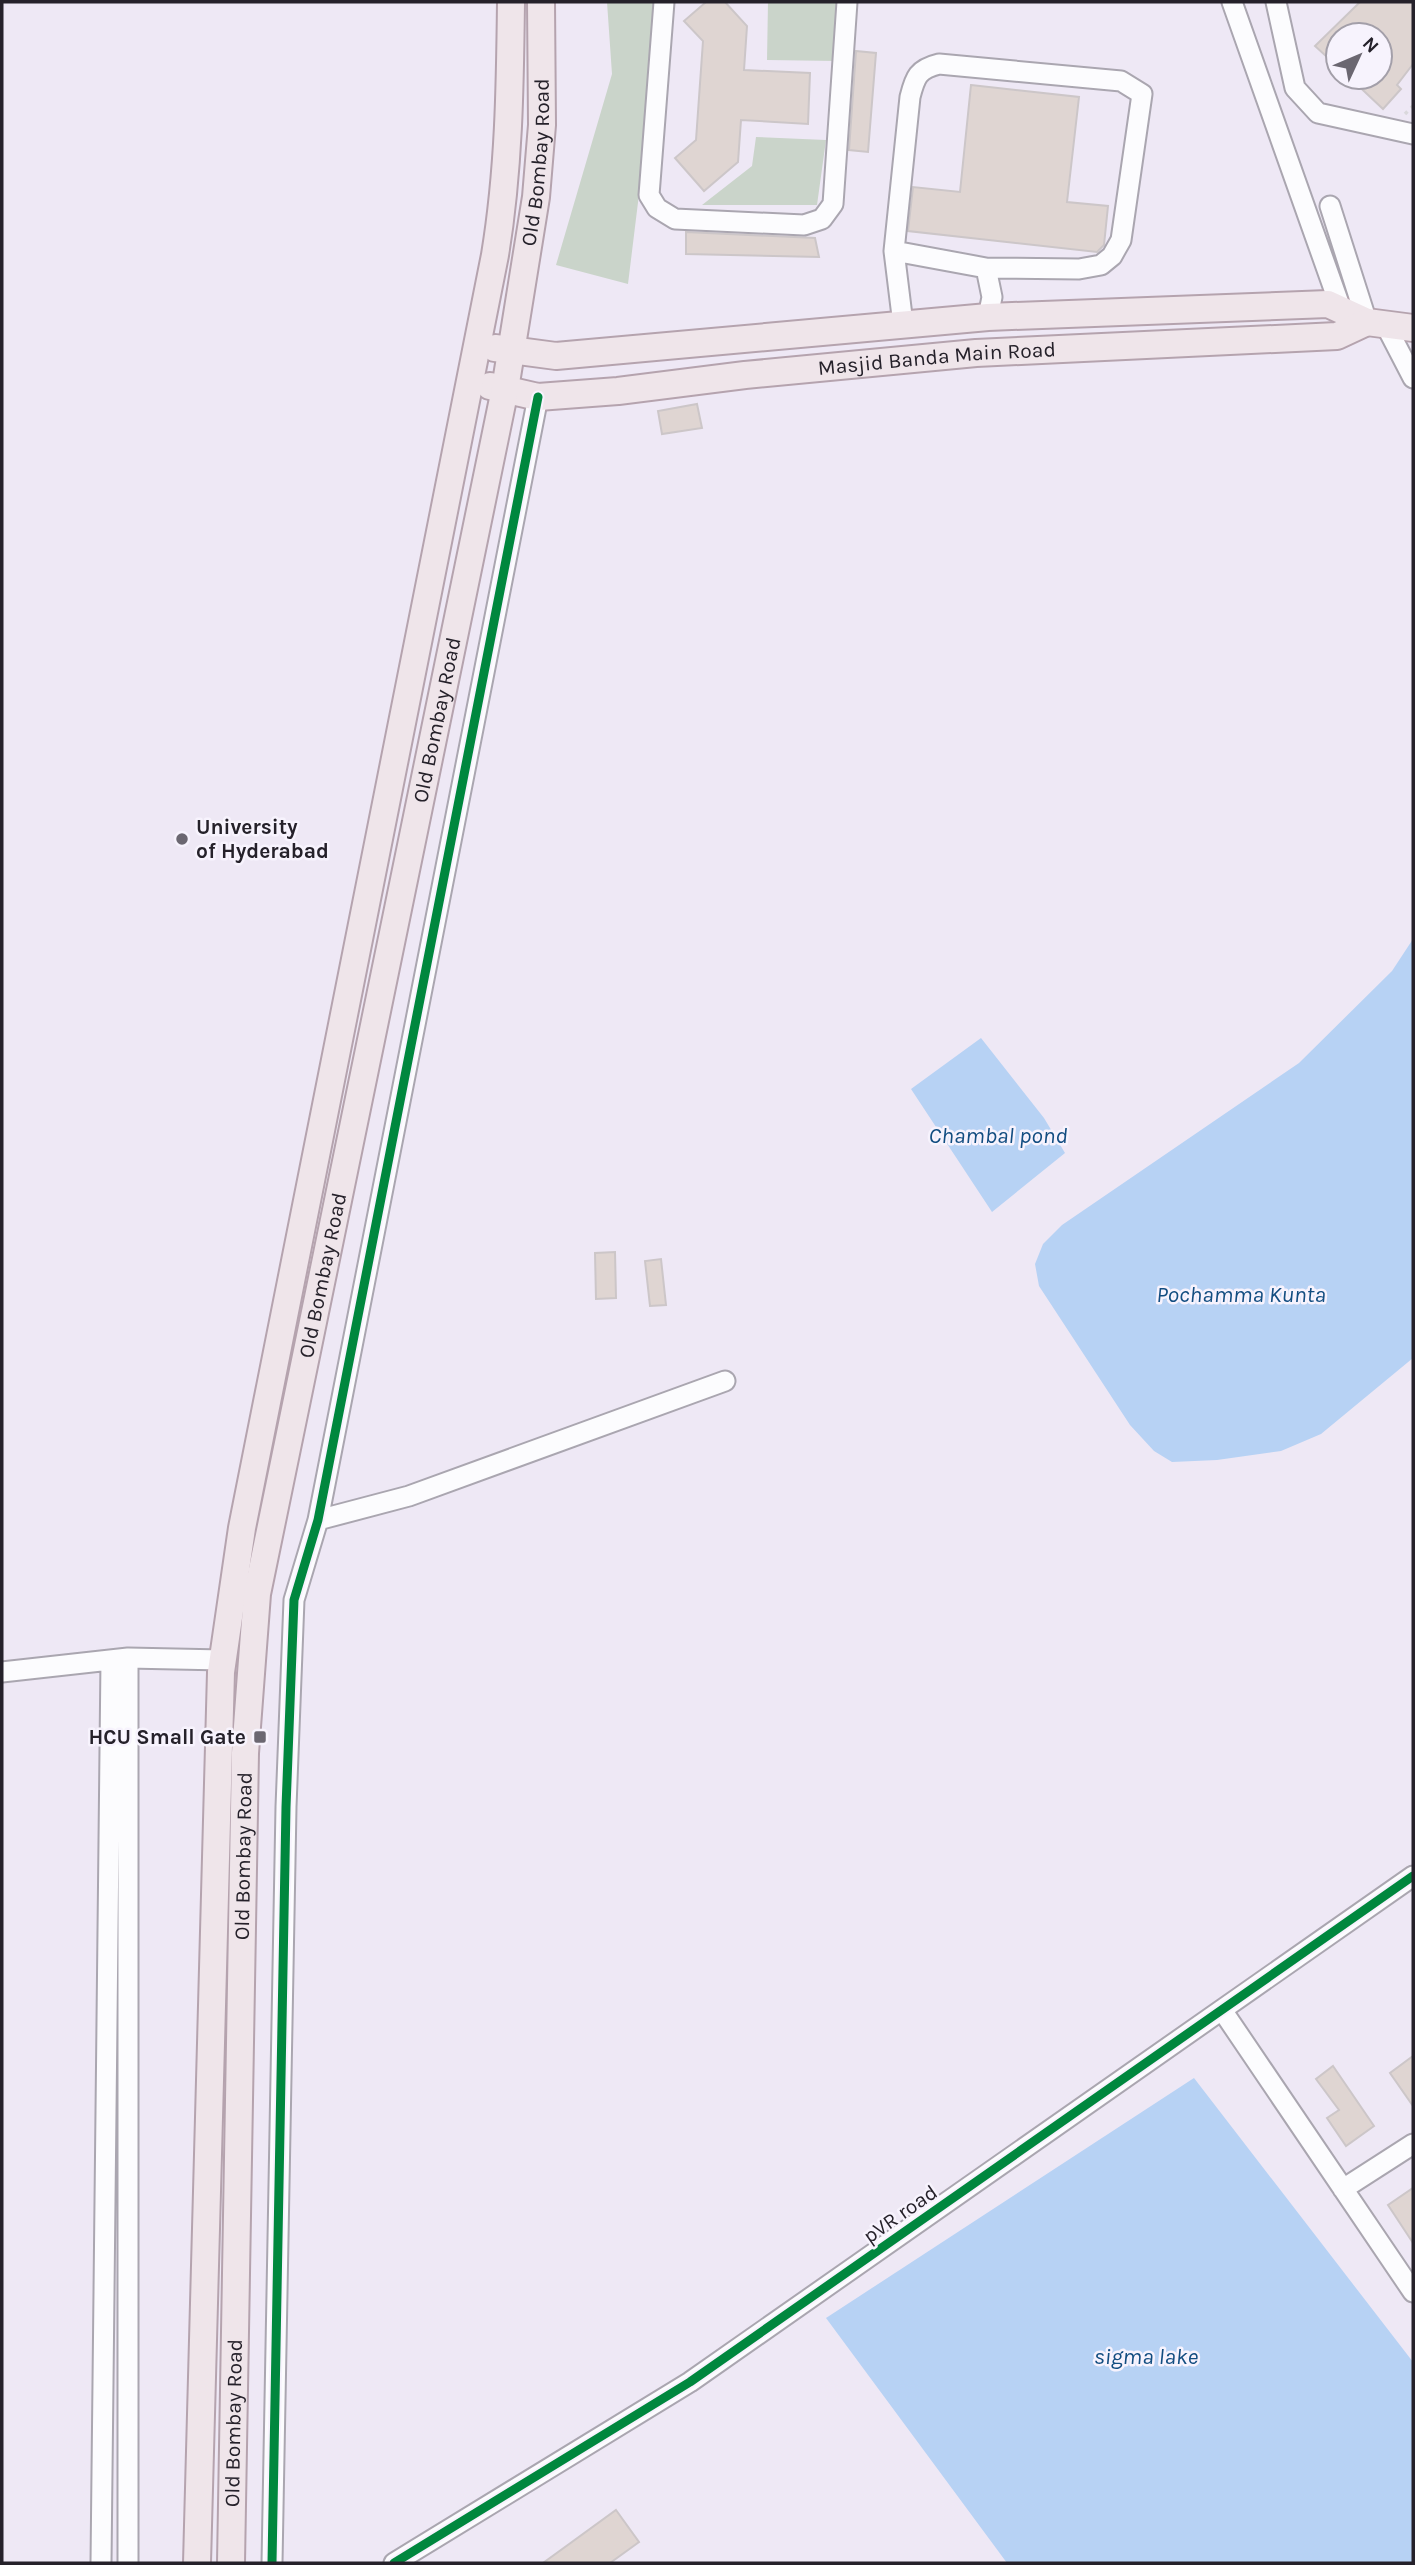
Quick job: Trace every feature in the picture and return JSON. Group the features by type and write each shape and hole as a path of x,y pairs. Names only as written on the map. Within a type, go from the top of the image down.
{"main road":[{"name":"Old Bombay Road","path":"197,2563 218,1753 223,1660 242,1528 505,194 510,128 510,2"},
{"name":"Old Bombay Road","path":"231,2563 244,1753 257,1594 505,389 537,185 542,125 541,2"},
{"name":"Masjid Banda Main Road","path":"477,345 510,352 556,356 988,317 1317,304 1328,304 1376,323 1413,328"},
{"name":"Masjid Banda Main Road","path":"470,382 538,397 976,353 1337,335 1376,323"}],"street":[{"path":"664,2 649,195 657,208 675,219 804,225 822,219 833,204 847,2"},
{"path":"1232,2 1341,309"},
{"path":"1276,2 1295,88 1318,113 1413,135"},
{"path":"894,251 986,268 1079,270 1101,265 1112,256 1121,240 1143,104 1142,94 1121,82 939,64 924,68 915,77 910,97 894,251 903,324"},
{"path":"1330,206 1376,323 1413,379"},
{"path":"986,268 992,297 988,317"},
{"path":"272,2563 286,1807 294,1600 318,1520 538,397"},
{"path":"318,1520 409,1496 725,1381"},
{"path":"101,2563 120,1659"},
{"path":"120,1659 128,2563"},
{"path":"2,1672 120,1659 223,1660"},
{"name":"pVR road","path":"394,2563 690,2382 1413,1876"},
{"path":"1222,2011 1413,2292"},
{"path":"1343,2189 1413,2144"}],"shaded area":[{"path":"607,2 654,2 648,121 628,284 556,265 612,74"},
{"path":"768,2 836,2 836,61 767,60"},
{"path":"756,137 826,140 817,205 702,205 752,166"}],"water":[{"name":"Pochamma Kunta","path":"1413,939 1413,1358 1321,1434 1281,1451 1217,1460 1172,1462 1154,1451 1130,1425 1039,1286 1035,1264 1043,1244 1062,1225 1299,1063 1392,971"},
{"name":"Chambal pond","path":"981,1038 1044,1118 1065,1153 992,1212 911,1089"},
{"name":"sigma lake","path":"1194,2078 1413,2362 1413,2563 1007,2563 826,2318"}],"building":[{"path":"706,2 725,2 747,26 744,70 810,73 808,124 741,120 738,162 704,191 675,158 696,140 703,41 684,21"},
{"path":"1360,2 1413,2 1413,64 1397,85 1401,89 1383,109 1364,91 1394,91 1394,21 1341,21"},
{"path":"1324,37 1324,54 1315,46"},
{"path":"856,51 876,53 868,152 849,150"},
{"path":"971,85 1079,97 1067,202 1108,206 1104,245 1097,252 908,231 913,187 960,192"},
{"path":"686,232 815,238 819,257 686,254"},
{"path":"697,404 702,428 662,434 658,411"},
{"path":"615,1252 616,1298 596,1299 595,1253"},
{"path":"661,1259 666,1305 650,1306 645,1261"},
{"path":"1413,2056 1413,2106 1390,2073"},
{"path":"1333,2066 1374,2126 1346,2146 1327,2118 1339,2110 1316,2079"},
{"path":"1413,2188 1413,2243 1388,2205"},
{"path":"616,2510 639,2542 610,2563 543,2563"}],"cycle path":[{"path":"272,2563 286,1807 294,1600 318,1520 538,397"},
{"path":"394,2563 690,2382 1413,1876"}],"place":[{"name":"University of Hyderabad","path":"182,839"},
{"name":"HCU Small Gate","path":"260,1737"}]}
